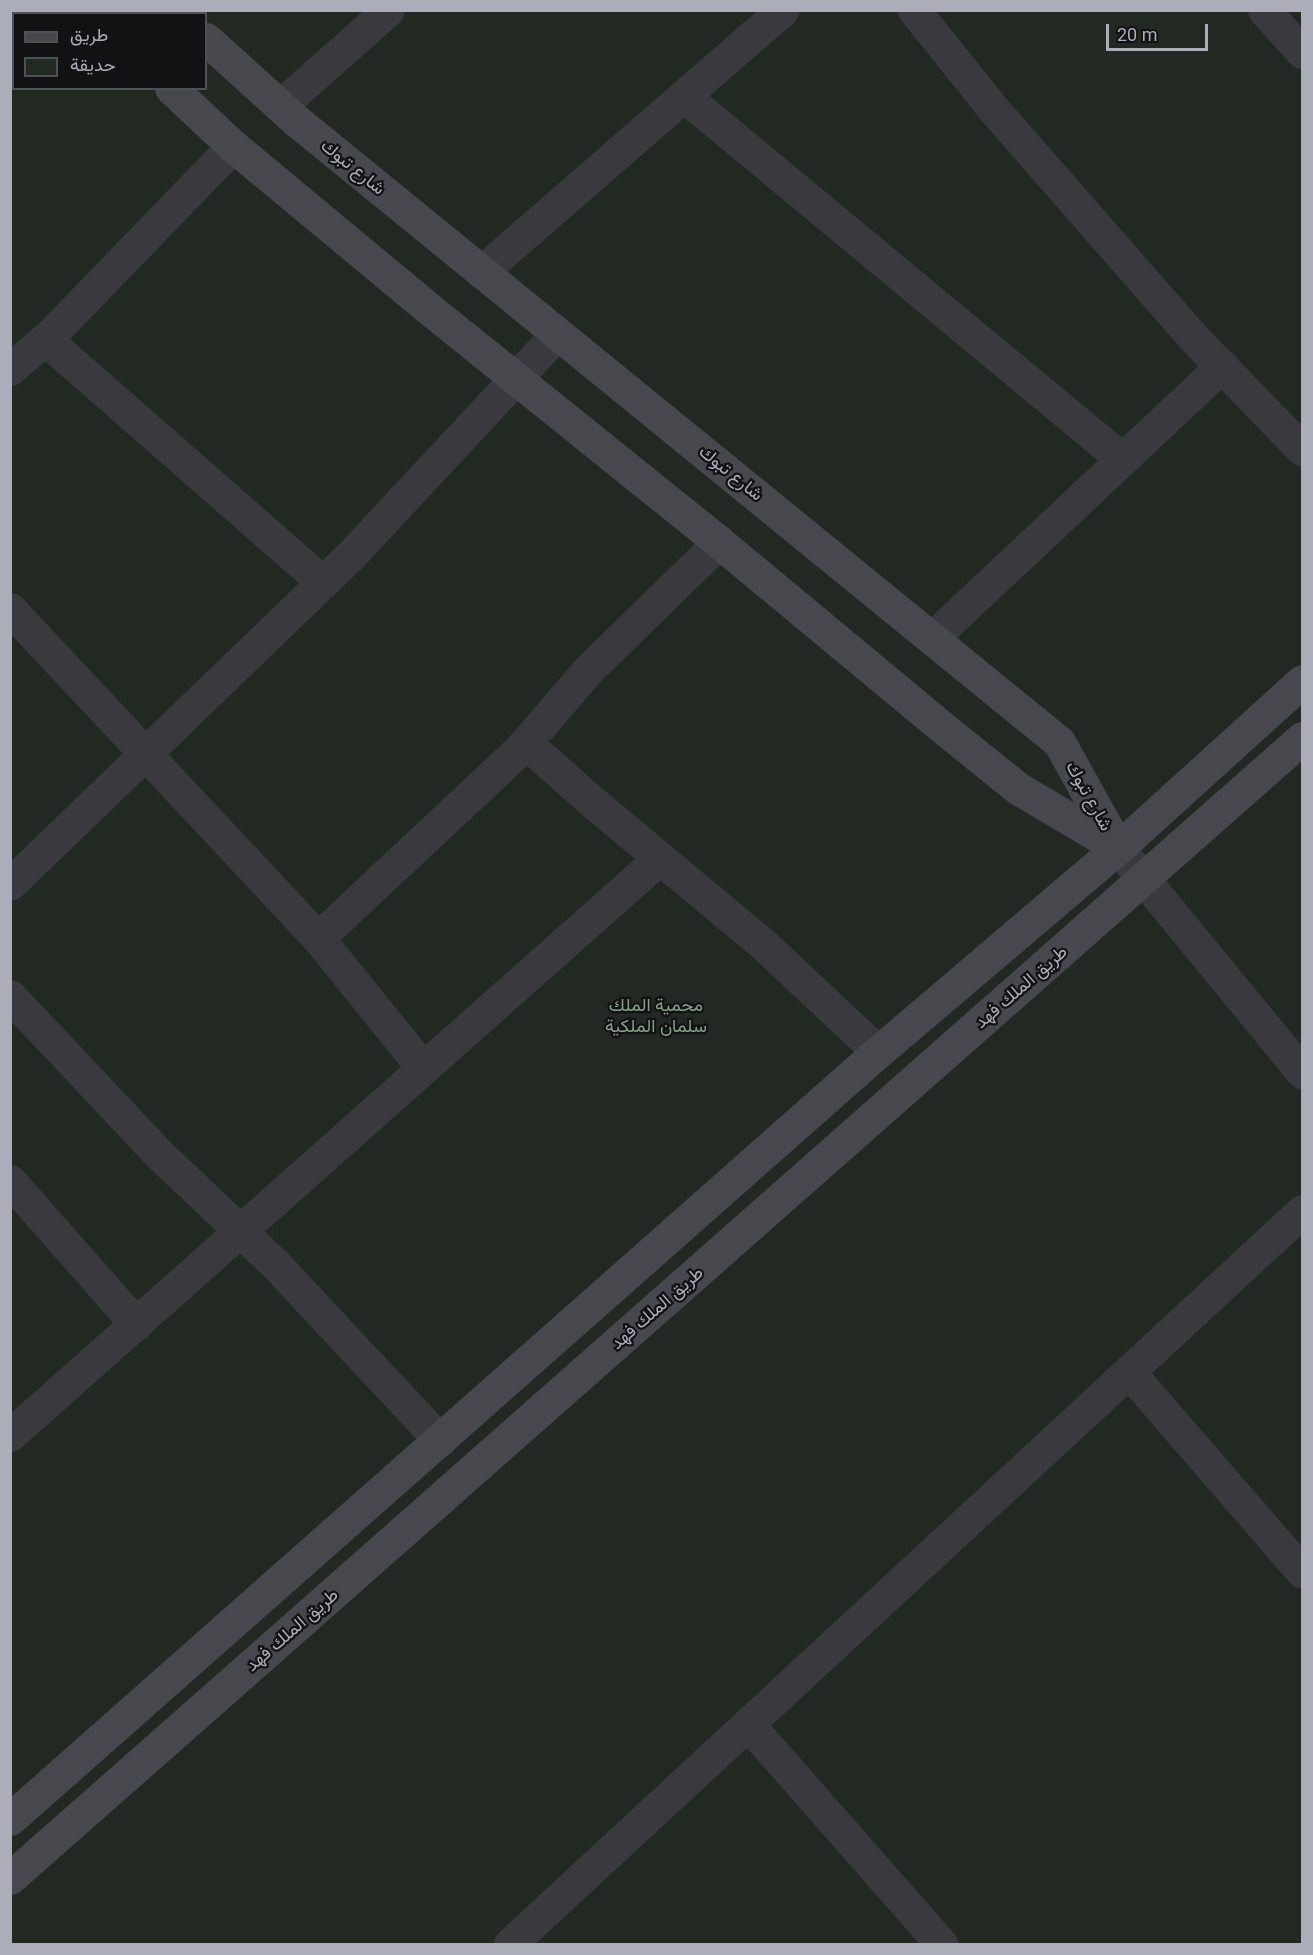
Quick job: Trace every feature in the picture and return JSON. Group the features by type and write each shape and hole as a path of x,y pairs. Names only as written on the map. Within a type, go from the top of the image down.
{"street":[{"path":"280,106 388,10"},
{"path":"481,272 782,10"},
{"path":"914,10 1003,120 1191,335 1302,449"},
{"path":"1264,10 1302,52"},
{"name":"شارع تبوك","path":"207,40 280,106 481,272 1059,742 1119,848"},
{"name":"شارع تبوك","path":"173,90 233,146 516,380 719,542 1019,789 1119,848"},
{"path":"684,96 1122,459"},
{"path":"10,369 45,339 233,146"},
{"path":"10,884 144,752 323,582 557,334"},
{"path":"45,339 323,582"},
{"path":"932,638 1222,366"},
{"path":"318,938 526,743 588,670 719,542"},
{"path":"10,609 318,938 422,1067"},
{"path":"10,1819 878,1052 1119,848 1302,681"},
{"name":"طريق الملك فهد","path":"10,1878 1302,738"},
{"path":"526,743 762,943 878,1052"},
{"path":"1119,848 1302,1072"},
{"path":"10,1436 422,1067 660,858"},
{"path":"10,996 159,1154 276,1265 440,1440"},
{"path":"10,1181 136,1324"},
{"path":"510,1944 1302,1210"},
{"path":"1129,1372 1302,1572"},
{"path":"748,1724 941,1944"}],"green space":[{"name":"محمية الملك سلمان الملكية","path":"11,11 1302,11 1302,1944 11,1944"}]}
